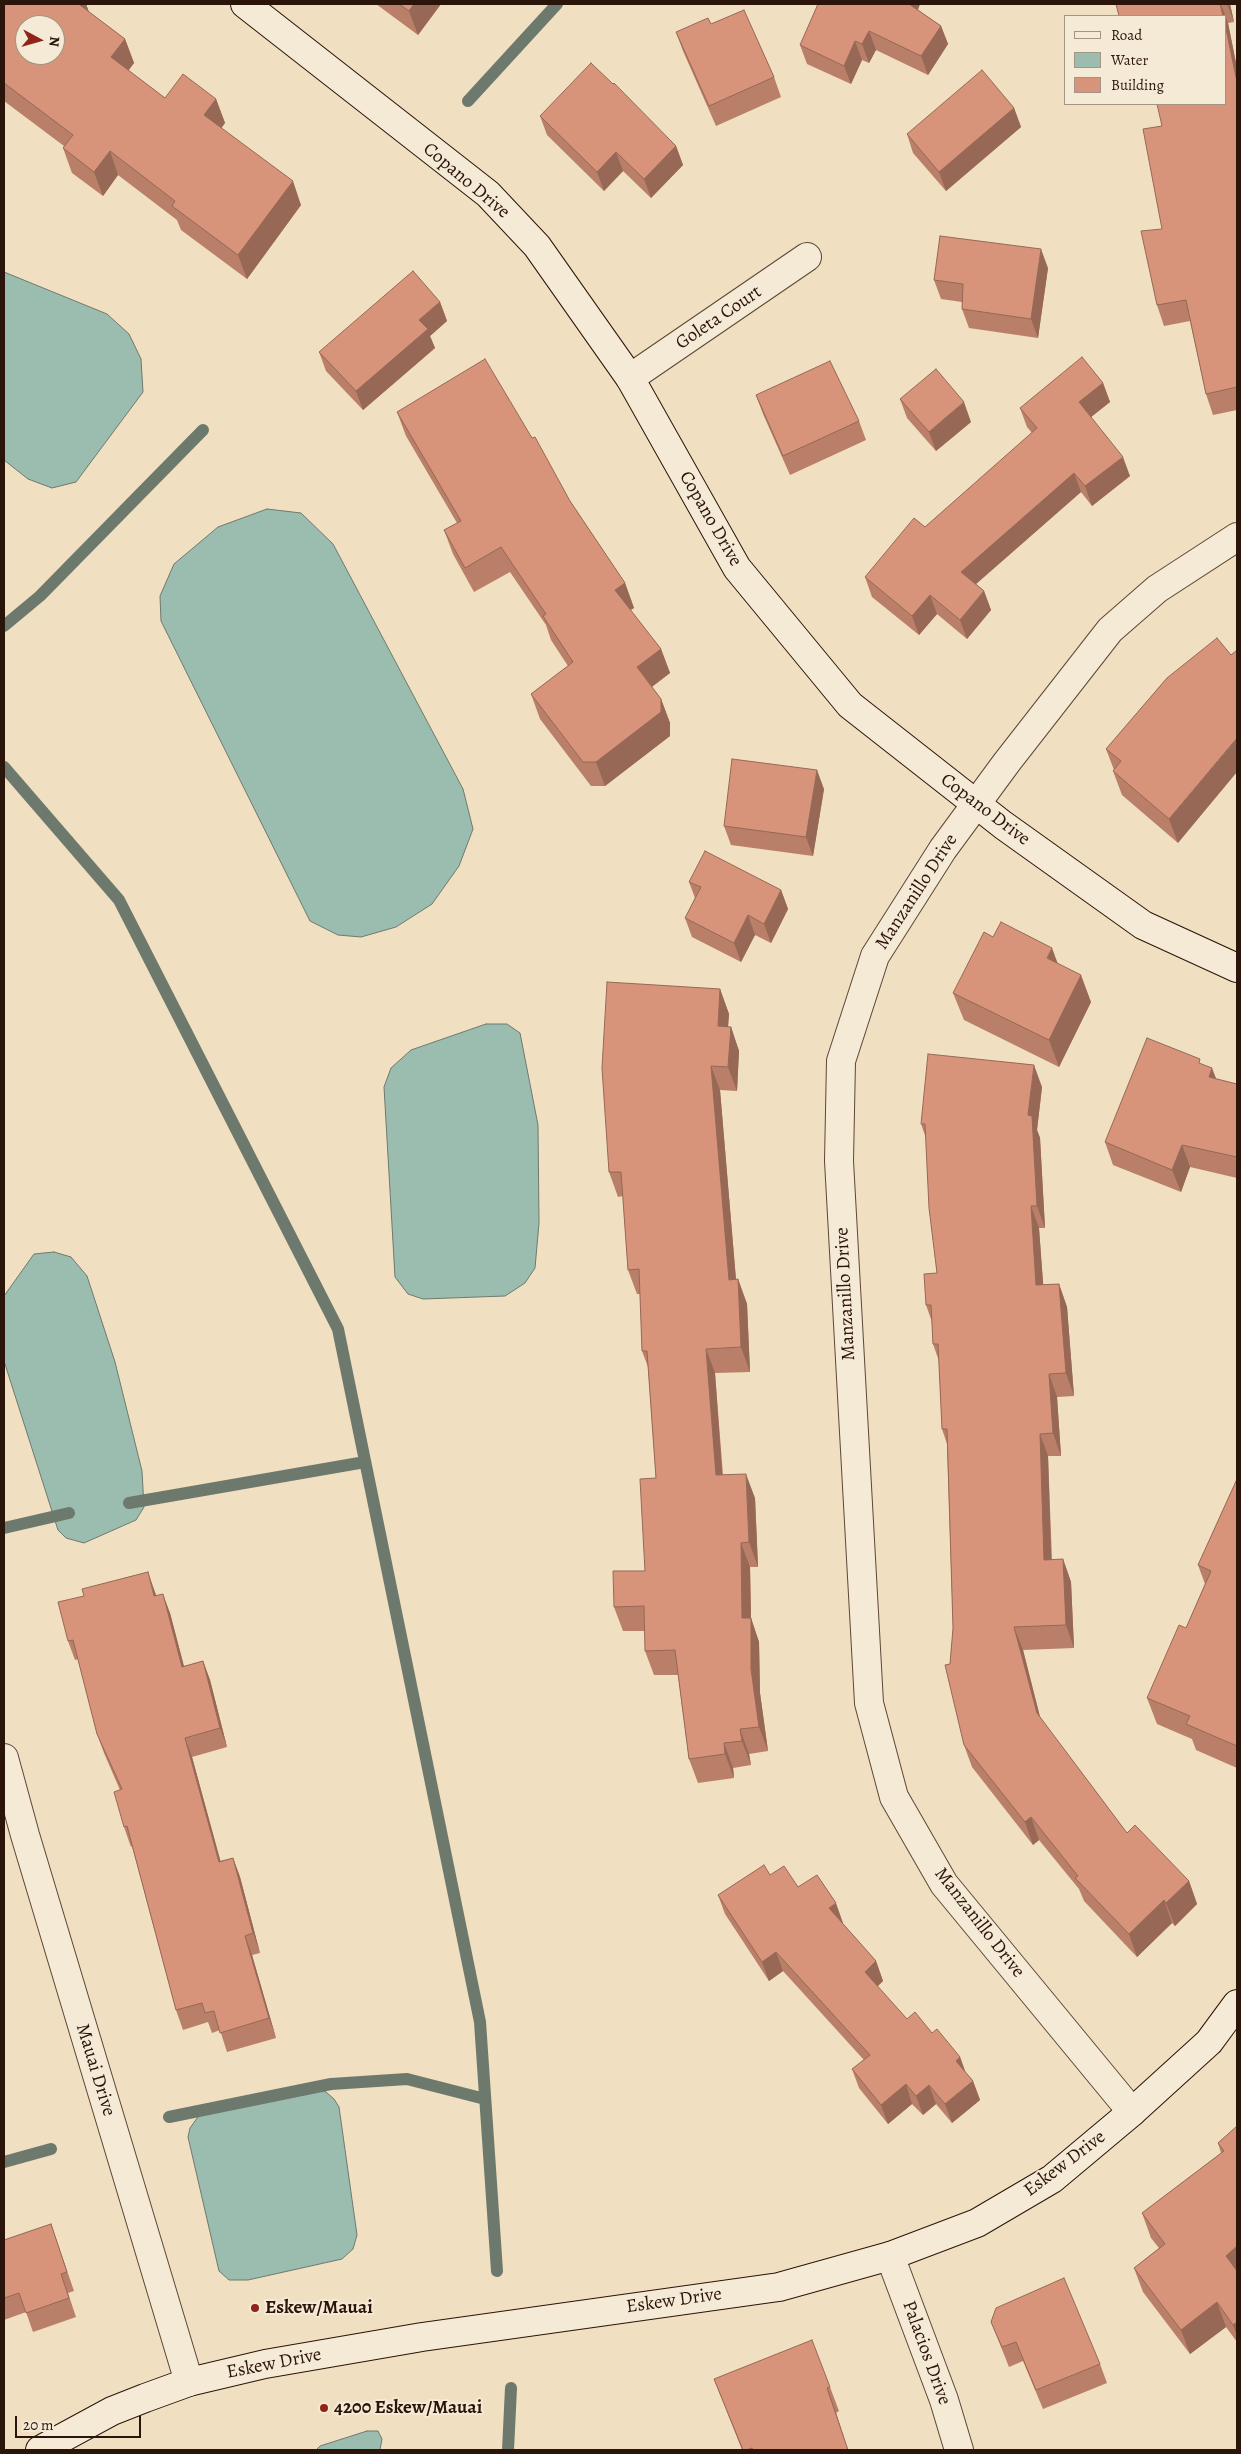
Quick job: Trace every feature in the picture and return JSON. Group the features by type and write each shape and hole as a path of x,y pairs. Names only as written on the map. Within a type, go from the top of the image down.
{"street":[{"name":"Copano Drive","path":"244,4 488,194 537,246 630,378 737,568 850,705 977,805 1143,925 1237,968"},
{"name":"Goleta Court","path":"630,378 807,257"},
{"name":"Manzanillo Drive","path":"1132,2112 944,1884 894,1797 869,1703 839,1161 841,1061 875,956 943,850 977,805 1110,630 1158,589 1237,537"},
{"name":"Mauai Drive","path":"4,1758 14,1838 188,2382"},
{"name":"Eskew Drive","path":"40,2450 112,2411 188,2382 265,2364 422,2337 779,2287 890,2256 977,2223 1052,2179 1132,2112 1209,2042 1237,2004"},
{"name":"Palacios Drive","path":"890,2256 944,2400 959,2450"}],"water":[{"path":"4,272 107,314 129,334 141,359 143,392 76,482 52,488 28,479 4,460"},
{"path":"267,509 301,513 333,544 463,789 473,829 459,866 432,904 396,927 361,937 338,935 310,921 161,621 160,596 174,564 218,527"},
{"path":"486,1024 507,1024 520,1033 538,1125 539,1223 535,1268 525,1283 505,1296 423,1299 408,1294 395,1277 384,1087 391,1068 411,1050"},
{"path":"54,1252 71,1257 87,1276 115,1362 142,1471 144,1507 136,1520 84,1543 66,1538 58,1530 4,1361 4,1296 34,1254"},
{"path":"316,2089 326,2092 339,2107 357,2235 353,2249 342,2259 248,2280 229,2280 219,2271 188,2137 190,2128 200,2114"},
{"path":"367,2431 378,2431 382,2439 380,2450 316,2450 320,2446"}],"building":[{"path":"4,4 81,4 125,39 111,57 165,98 183,74 216,99 204,115 293,181 238,255 172,206 175,201 110,151 94,172 63,148 73,135 4,83"},
{"path":"399,4 414,4 409,11"},
{"path":"818,4 909,4 941,26 921,56 869,31 862,44 855,41 844,66 800,45"},
{"path":"1116,4 1220,4 1223,15 1119,15"},
{"path":"744,10 774,77 709,106 676,32 708,18 711,24"},
{"path":"1226,29 1237,82 1237,387 1206,394 1186,300 1157,305 1141,231 1162,229 1143,129 1162,126 1157,105 1226,105"},
{"path":"591,63 614,83 676,146 644,179 616,152 597,172 540,116"},
{"path":"982,70 1014,108 939,172 907,134"},
{"path":"940,236 1041,249 1031,319 962,309 963,284 934,280"},
{"path":"413,271 440,302 419,320 428,329 356,391 319,352"},
{"path":"1082,357 1103,383 1079,402 1123,457 1085,486 1074,473 961,572 984,591 960,620 930,595 912,616 865,577 914,518 925,527 1037,428 1020,408"},
{"path":"485,359 532,438 535,437 570,501 625,583 615,590 661,649 637,667 661,699 661,712 596,762 583,762 531,694 573,662 543,616 546,614 501,547 465,568 444,530 461,521 397,412"},
{"path":"830,361 859,421 783,456 756,395"},
{"path":"936,369 964,402 929,432 900,399"},
{"path":"1217,638 1231,655 1237,650 1237,738 1169,819 1113,771 1121,761 1106,749 1167,678"},
{"path":"732,759 817,770 806,837 724,826"},
{"path":"705,851 781,890 764,924 748,915 734,943 685,918 701,887 689,882"},
{"path":"1001,922 1052,948 1047,958 1081,975 1049,1040 953,993 984,932 993,937"},
{"path":"607,982 720,989 718,1026 731,1027 728,1067 711,1066 729,1280 738,1279 741,1347 706,1349 716,1475 746,1474 749,1542 741,1543 742,1618 751,1618 751,1669 759,1727 740,1729 742,1741 724,1743 725,1754 689,1759 675,1650 645,1651 644,1606 614,1607 613,1571 645,1571 640,1479 656,1478 647,1351 642,1351 639,1269 628,1270 621,1172 609,1172 602,1068"},
{"path":"1147,1038 1200,1059 1199,1063 1212,1068 1209,1077 1237,1084 1237,1157 1182,1145 1172,1170 1105,1142"},
{"path":"928,1054 1034,1065 1028,1115 1032,1116 1037,1206 1031,1206 1036,1285 1059,1284 1066,1373 1049,1374 1053,1433 1040,1434 1044,1560 1063,1559 1066,1625 1014,1627 1037,1713 1127,1833 1135,1825 1189,1881 1166,1903 1164,1900 1129,1934 1075,1878 1078,1876 1031,1817 1025,1822 964,1745 945,1665 950,1664 953,1628 947,1429 942,1429 938,1344 933,1344 931,1305 926,1305 924,1274 937,1273 929,1208 925,1124 921,1124"},
{"path":"1237,1479 1237,1746 1186,1724 1190,1716 1147,1698 1179,1625 1186,1628 1211,1571 1198,1565"},
{"path":"148,1572 154,1596 163,1594 182,1667 203,1661 220,1728 185,1738 219,1862 233,1858 253,1933 245,1936 269,2018 220,2033 214,2011 205,2013 202,2003 176,2010 127,1826 124,1827 114,1792 122,1789 97,1734 73,1640 68,1641 58,1602 84,1596 82,1589"},
{"path":"764,1865 770,1875 784,1866 798,1887 817,1875 836,1903 829,1908 876,1961 865,1972 907,2019 915,2012 932,2033 937,2029 960,2057 956,2061 973,2081 945,2104 929,2085 916,2096 906,2084 881,2105 852,2069 870,2055 776,1952 762,1962 718,1895"},
{"path":"1237,2126 1237,2246 1226,2256 1237,2271 1237,2322 1233,2325 1217,2302 1181,2330 1134,2268 1165,2244 1142,2213 1224,2151 1218,2143"},
{"path":"51,2224 67,2272 61,2274 69,2298 26,2313 19,2293 4,2298 4,2240"},
{"path":"1064,2278 1100,2364 1036,2390 1016,2342 1002,2347 991,2322 996,2308"},
{"path":"812,2340 830,2387 827,2388 848,2450 753,2450 752,2448 743,2450 714,2379"}],"waterway":[{"path":"468,101 557,4"},
{"path":"4,626 40,596 203,430"},
{"path":"4,767 119,900 338,1329 480,2022 497,2271"},
{"path":"129,1503 365,1462"},
{"path":"4,1528 69,1513"},
{"path":"169,2117 331,2084 407,2079 485,2099"},
{"path":"4,2162 51,2149"},
{"path":"508,2450 511,2388"}],"place":[{"name":"Eskew/Mauai","path":"255,2308"},
{"name":"4200 Eskew/Mauai","path":"324,2408"}]}
